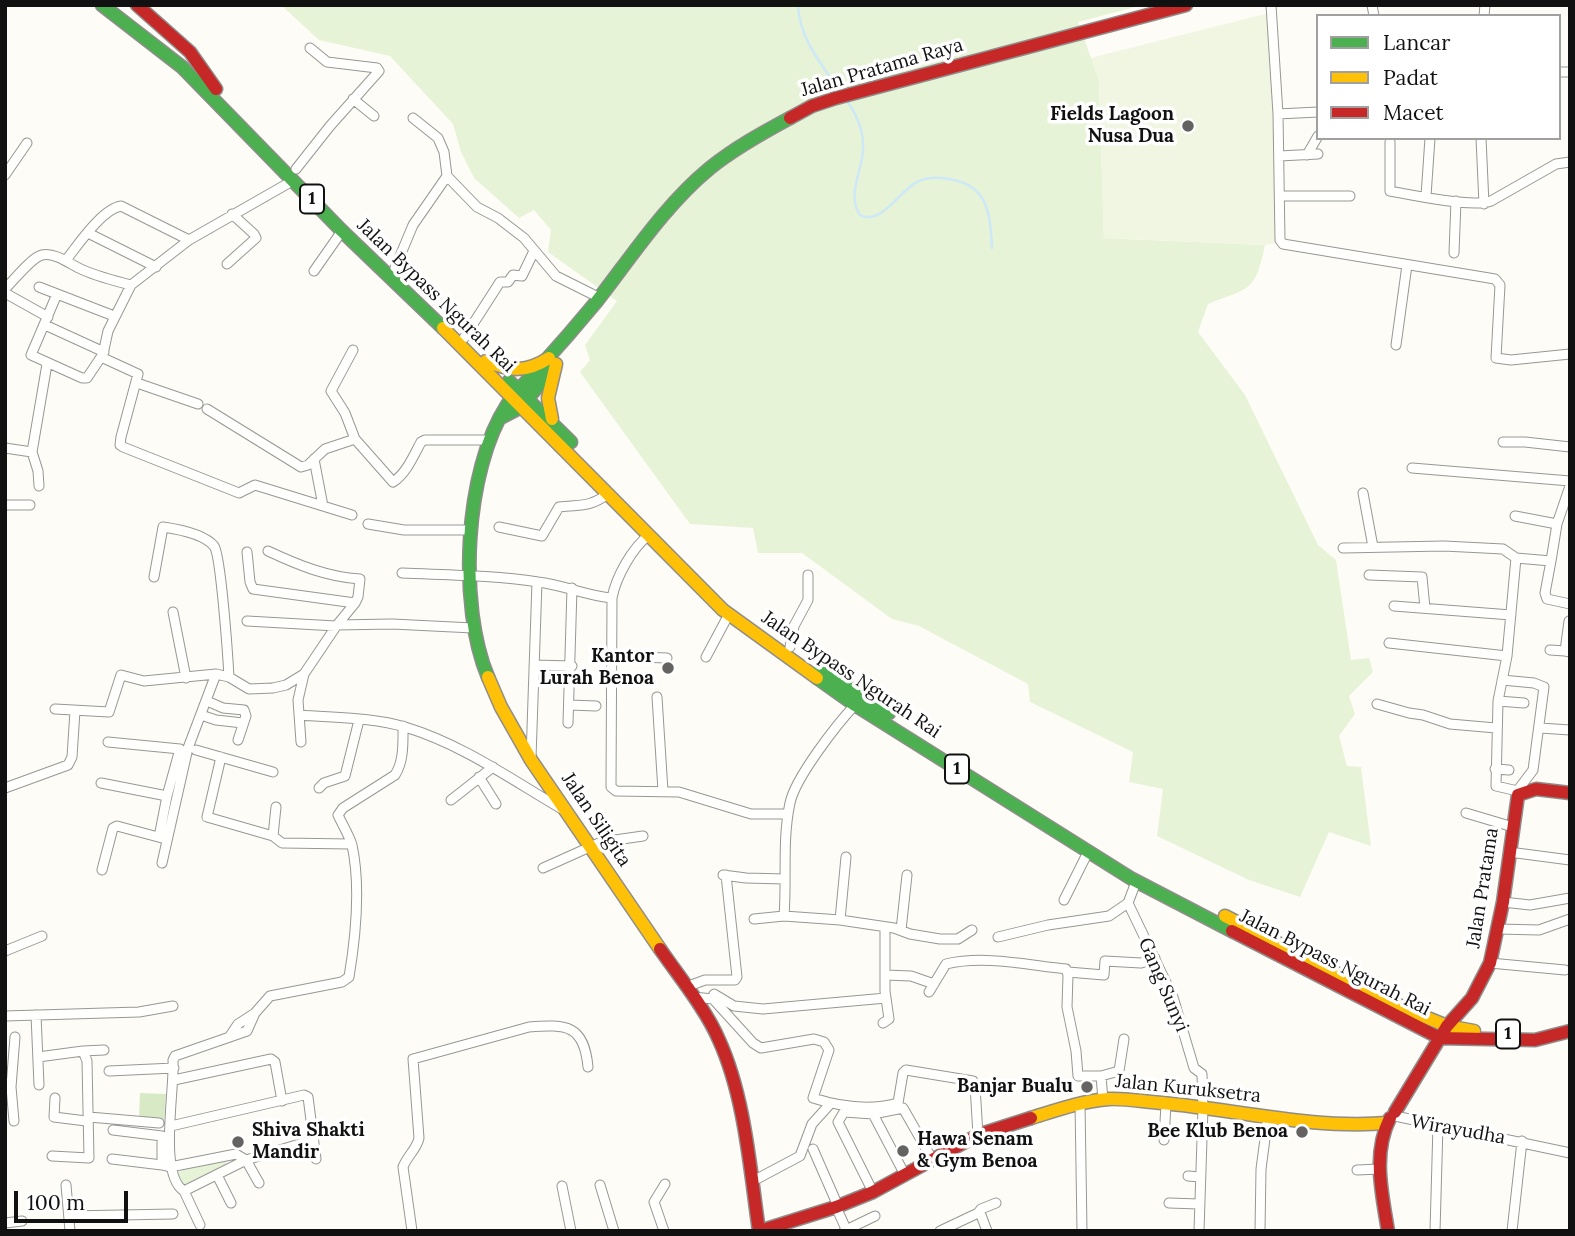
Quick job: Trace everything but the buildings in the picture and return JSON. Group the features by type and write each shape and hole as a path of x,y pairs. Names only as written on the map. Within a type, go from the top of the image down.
{"main road":[{"name":"Jalan Bypass Ngurah Rai","path":"121,5 185,58 216,89 291,177 395,268 486,360 608,494 729,614 855,705 1136,882 1408,1010 1444,1032"},
{"name":"1","path":"137,5 190,52 216,89"},
{"name":"Jalan Pratama Raya","path":"521,398 678,198 709,169 774,125 812,106 864,90 1186,5"},
{"name":"Jalan Bypass Ngurah Rai","path":"104,6 182,67 342,231 521,398 554,424 660,535 723,595 790,647 897,719 1136,871 1231,926"},
{"path":"486,360 509,371 523,371 552,361 547,405 554,424"},
{"name":"Jalan Siligita","path":"521,398 500,418 489,440 479,479 469,576 473,628 481,660 501,707 531,760 690,992 723,1050 741,1120 759,1231"},
{"path":"1520,791 1546,789 1570,793"},
{"name":"Jalan Pratama","path":"1392,1117 1444,1032 1472,998 1490,963 1499,929 1516,803 1520,791"},
{"name":"1","path":"1444,1032 1533,1034 1570,1026"},
{"name":"1","path":"1444,1032 1535,1040 1570,1031"},
{"name":"Jalan Kuruksetra","path":"759,1231 873,1192 978,1135 1080,1103 1103,1100 1166,1104 1350,1125 1392,1117"},
{"path":"1388,1231 1380,1169 1381,1138 1392,1117"}],"street":[{"path":"1271,5 1278,114 1280,240 1283,244 1498,281 1496,358 1511,360 1570,354"},
{"path":"57,294 31,355 47,365 84,378 89,377 102,355 114,316 131,285 189,240 291,177 353,99 379,73 379,69 327,62 310,48"},
{"path":"353,99 374,116"},
{"path":"1278,114 1316,112"},
{"path":"414,118 442,145 447,176 477,207 524,238 556,275 605,288"},
{"path":"1307,155 1316,139"},
{"path":"1426,196 1430,140"},
{"path":"1481,140 1485,204"},
{"path":"1390,142 1390,190 1456,201 1485,204 1556,164 1570,162"},
{"path":"5,175 27,143"},
{"path":"1279,156 1318,154"},
{"path":"395,268 414,225 447,176"},
{"path":"1280,196 1350,196"},
{"path":"1454,253 1456,201"},
{"path":"66,260 109,211 121,206 189,240"},
{"path":"227,264 256,238 254,233 232,214"},
{"path":"314,271 342,231"},
{"path":"88,233 156,267"},
{"path":"464,338 500,282 508,282 513,275 522,276 534,251"},
{"path":"131,285 46,255 37,257 5,291 46,321 136,372 137,383 120,445 239,493 255,485 352,515"},
{"path":"1396,345 1407,265"},
{"path":"39,287 114,316"},
{"path":"353,350 331,391 345,413 355,439 393,482 401,475 421,442 425,440 489,440"},
{"path":"39,486 32,452 47,365"},
{"path":"137,383 202,406 298,465 305,466 325,449 355,439"},
{"path":"1503,442 1570,447"},
{"path":"5,448 32,452"},
{"path":"314,459 323,506"},
{"path":"1412,468 1570,483 1565,514 1557,524 1546,597 1549,601 1570,604"},
{"path":"1363,493 1373,547"},
{"path":"499,527 542,536 559,507 584,506 608,494"},
{"path":"5,505 30,505"},
{"path":"1515,516 1557,524"},
{"path":"368,524 404,530 472,530"},
{"path":"154,577 163,527 191,533 214,546 220,577 229,677"},
{"path":"649,535 641,541 617,582 612,598 611,787 616,791 679,792 751,814 788,814"},
{"path":"1343,548 1444,546 1503,549 1517,558 1551,561"},
{"path":"268,551 315,571 338,578 360,579 355,603 336,625 304,674 298,700 301,742"},
{"path":"247,552 253,589 355,603"},
{"path":"1502,680 1544,687 1533,770 1520,791 1496,786 1495,769 1498,701 1502,680 1507,656 1517,558"},
{"path":"402,573 537,582 572,588 597,597 612,598"},
{"path":"790,647 793,625 807,600 808,575"},
{"path":"1370,575 1422,577 1425,608"},
{"path":"531,760 537,582"},
{"path":"568,723 572,666 572,588"},
{"path":"1394,606 1511,615"},
{"path":"173,612 186,678"},
{"path":"706,657 729,614"},
{"path":"247,621 473,628"},
{"path":"1550,650 1567,652 1569,621"},
{"path":"1389,643 1507,656"},
{"path":"613,656 667,658"},
{"path":"534,664 572,666"},
{"path":"163,838 181,775 216,674"},
{"path":"55,709 109,712 121,675 145,681 216,674 229,677 239,685 260,689 286,685 304,674"},
{"path":"657,697 663,791"},
{"path":"206,701 223,708 244,710 246,716 238,740"},
{"path":"1498,701 1524,703"},
{"path":"1377,704 1450,724 1496,728"},
{"path":"570,705 596,706"},
{"path":"784,916 788,814 795,789 812,761 855,705"},
{"path":"5,788 12,788 68,765 72,757 75,711"},
{"path":"201,715 216,720 243,723"},
{"path":"299,715 403,726 493,767 566,812"},
{"path":"319,788 324,783 345,776 359,720"},
{"path":"166,1166 175,1055 230,1036 237,1024 255,1013 270,996 342,982 349,977 355,944 356,905 351,844 338,815 343,808 395,775 400,767 403,726"},
{"path":"1540,728 1570,730"},
{"path":"108,742 180,749 167,796 162,863"},
{"path":"196,750 273,772"},
{"path":"221,757 218,778 207,810 209,818 273,836 286,844 351,844"},
{"path":"451,800 493,767"},
{"path":"1495,769 1509,770"},
{"path":"479,777 496,804"},
{"path":"101,783 167,796"},
{"path":"273,836 276,807"},
{"path":"1466,813 1513,827"},
{"path":"102,870 113,828 117,826 163,838"},
{"path":"543,868 601,842 643,836"},
{"path":"1064,900 1088,852"},
{"path":"1510,852 1570,860"},
{"path":"840,920 846,857"},
{"path":"690,992 705,980 735,980 737,977 724,875 785,879"},
{"path":"901,930 907,875"},
{"path":"998,937 1048,925 1104,917 1128,903 1136,882"},
{"path":"1503,902 1530,905 1570,898"},
{"name":"Gang Sunyi","path":"1128,903 1181,1019 1194,1068 1202,1074 1199,1231"},
{"path":"754,919 784,916 840,920 940,939 958,939 972,930"},
{"path":"1499,929 1539,930 1570,919"},
{"path":"883,1023 890,1019 886,998 885,928"},
{"path":"5,951 42,936"},
{"path":"886,975 911,976 931,988 946,964 968,960 1104,975 1105,961 1141,962 1155,958"},
{"path":"1490,963 1565,970"},
{"path":"1068,972 1067,1007 1078,1076 1101,1076 1119,1071 1124,1039"},
{"path":"690,992 709,993 734,1006 763,1009 886,998"},
{"path":"690,992 713,999 753,1043 761,1048 814,1039 824,1042 829,1050 813,1098 831,1103 880,1108 898,1103 903,1073 908,1070 972,1081 975,1086 978,1135"},
{"path":"5,1016 139,1012 173,1006"},
{"path":"36,1015 39,1085"},
{"path":"412,1231 403,1167 419,1138 413,1059 528,1027 547,1026 566,1029 581,1037 586,1048 588,1067"},
{"path":"1444,1032 1445,1044 1530,1046"},
{"path":"14,1121 8,1085 15,1037"},
{"path":"38,1057 104,1050"},
{"path":"52,1156 89,1158 87,1061 83,1051"},
{"path":"174,1080 271,1059 275,1062 282,1101"},
{"path":"109,1071 174,1068"},
{"path":"1101,1076 1103,1100"},
{"path":"171,1126 306,1096 317,1159"},
{"path":"55,1098 54,1117 86,1121 89,1117 159,1123"},
{"path":"753,1181 800,1156 812,1124 831,1103"},
{"path":"1080,1103 1082,1231"},
{"path":"1164,1140 1166,1104"},
{"path":"873,1192 838,1122 844,1112 873,1114 903,1108 933,1159"},
{"path":"873,1114 905,1175"},
{"path":"1260,1231 1261,1169 1268,1116"},
{"name":"Wirayudha","path":"1392,1117 1522,1141 1570,1153"},
{"path":"1435,1231 1438,1125"},
{"path":"113,1130 162,1136 166,1166 178,1188 184,1191 200,1224"},
{"path":"184,1191 246,1160 313,1140"},
{"name":"Wirayudha","path":"1511,1231 1522,1141"},
{"path":"813,1149 846,1230 875,1216"},
{"path":"112,1159 166,1166 236,1154 246,1160 259,1183"},
{"path":"1357,1170 1380,1169"},
{"path":"217,1175 231,1203"},
{"path":"1188,1177 1200,1177"},
{"path":"664,1231 654,1202 665,1184"},
{"path":"66,1185 70,1231"},
{"path":"600,1185 614,1231"},
{"path":"562,1186 571,1231"},
{"path":"947,1229 996,1203"},
{"path":"1169,1203 1199,1204"},
{"path":"977,1213 981,1215 987,1231"},
{"path":"69,1216 173,1214"},
{"path":"5,1223 22,1221"}],"green space":[{"path":"281,5 1143,5 1078,22 1099,80 1104,238 1265,245 1254,280 1242,290 1208,304 1198,332 1245,395 1318,545 1336,560 1351,660 1369,658 1373,672 1349,696 1355,714 1339,736 1347,766 1361,767 1371,846 1329,832 1300,897 1249,880 1157,836 1163,789 1129,782 1133,752 1030,702 1028,684 919,626 892,619 802,553 758,553 753,528 690,524 580,372 590,360 585,345 617,301 548,252 551,230 534,210 519,218 474,178 461,152 453,124 390,56 319,40"},
{"name":"Fields Lagoon Nusa Dua","path":"1273,12 1276,243 1265,245 1104,238 1099,80 1091,58"},
{"path":"140,1093 166,1094 164,1122 139,1120"},
{"path":"225,1160 228,1166 187,1186 182,1187 176,1174 184,1169"}],"waterway":[{"path":"798,5 807,41 841,93"},
{"path":"847,101 857,118 862,136 862,157 855,191 856,207 860,215 868,217 883,212 921,180 941,178 962,182 980,195 985,203 992,248"}],"traffic: fast":[{"path":"102,5 182,67 342,231 443,328"},
{"path":"488,677 478,648 472,614 470,539 474,501 482,465 493,433 507,405 597,301 678,198 719,161 790,118"},
{"path":"500,418 521,407 552,369"},
{"path":"509,381 571,442"},
{"path":"820,667 889,713"},
{"path":"817,678 855,705 1132,879 1232,931"}],"traffic: slow":[{"path":"443,328 723,610 817,678"},
{"path":"486,361 518,369 533,366 549,358"},
{"path":"552,419 548,398 556,364"},
{"path":"488,677 501,707 531,760 660,949"},
{"path":"1225,916 1408,1010 1447,1026 1474,1031"},
{"path":"1031,1118 1079,1104 1115,1099 1303,1121 1387,1123"}],"traffic: jam":[{"path":"137,5 190,52 216,89"},
{"path":"790,118 812,106 836,98 1186,5"},
{"path":"1395,1112 1447,1026 1472,998 1490,963 1503,902 1518,795 1536,789 1570,793"},
{"path":"1232,931 1440,1038 1535,1040 1570,1031"},
{"path":"660,949 707,1017 728,1062 741,1109 759,1231"},
{"path":"760,1231 836,1207 873,1192 978,1135 1031,1118"},
{"path":"1388,1231 1381,1188 1380,1160 1384,1132 1390,1118"}],"place":[{"name":"Fields Lagoon Nusa Dua","path":"1188,126"},
{"name":"Kantor Lurah Benoa","path":"668,668"},
{"name":"Banjar Bualu","path":"1087,1087"},
{"name":"Bee Klub Benoa","path":"1302,1132"},
{"name":"Shiva Shakti Mandir","path":"238,1142"},
{"name":"Hawa Senam & Gym Benoa","path":"903,1151"}]}
